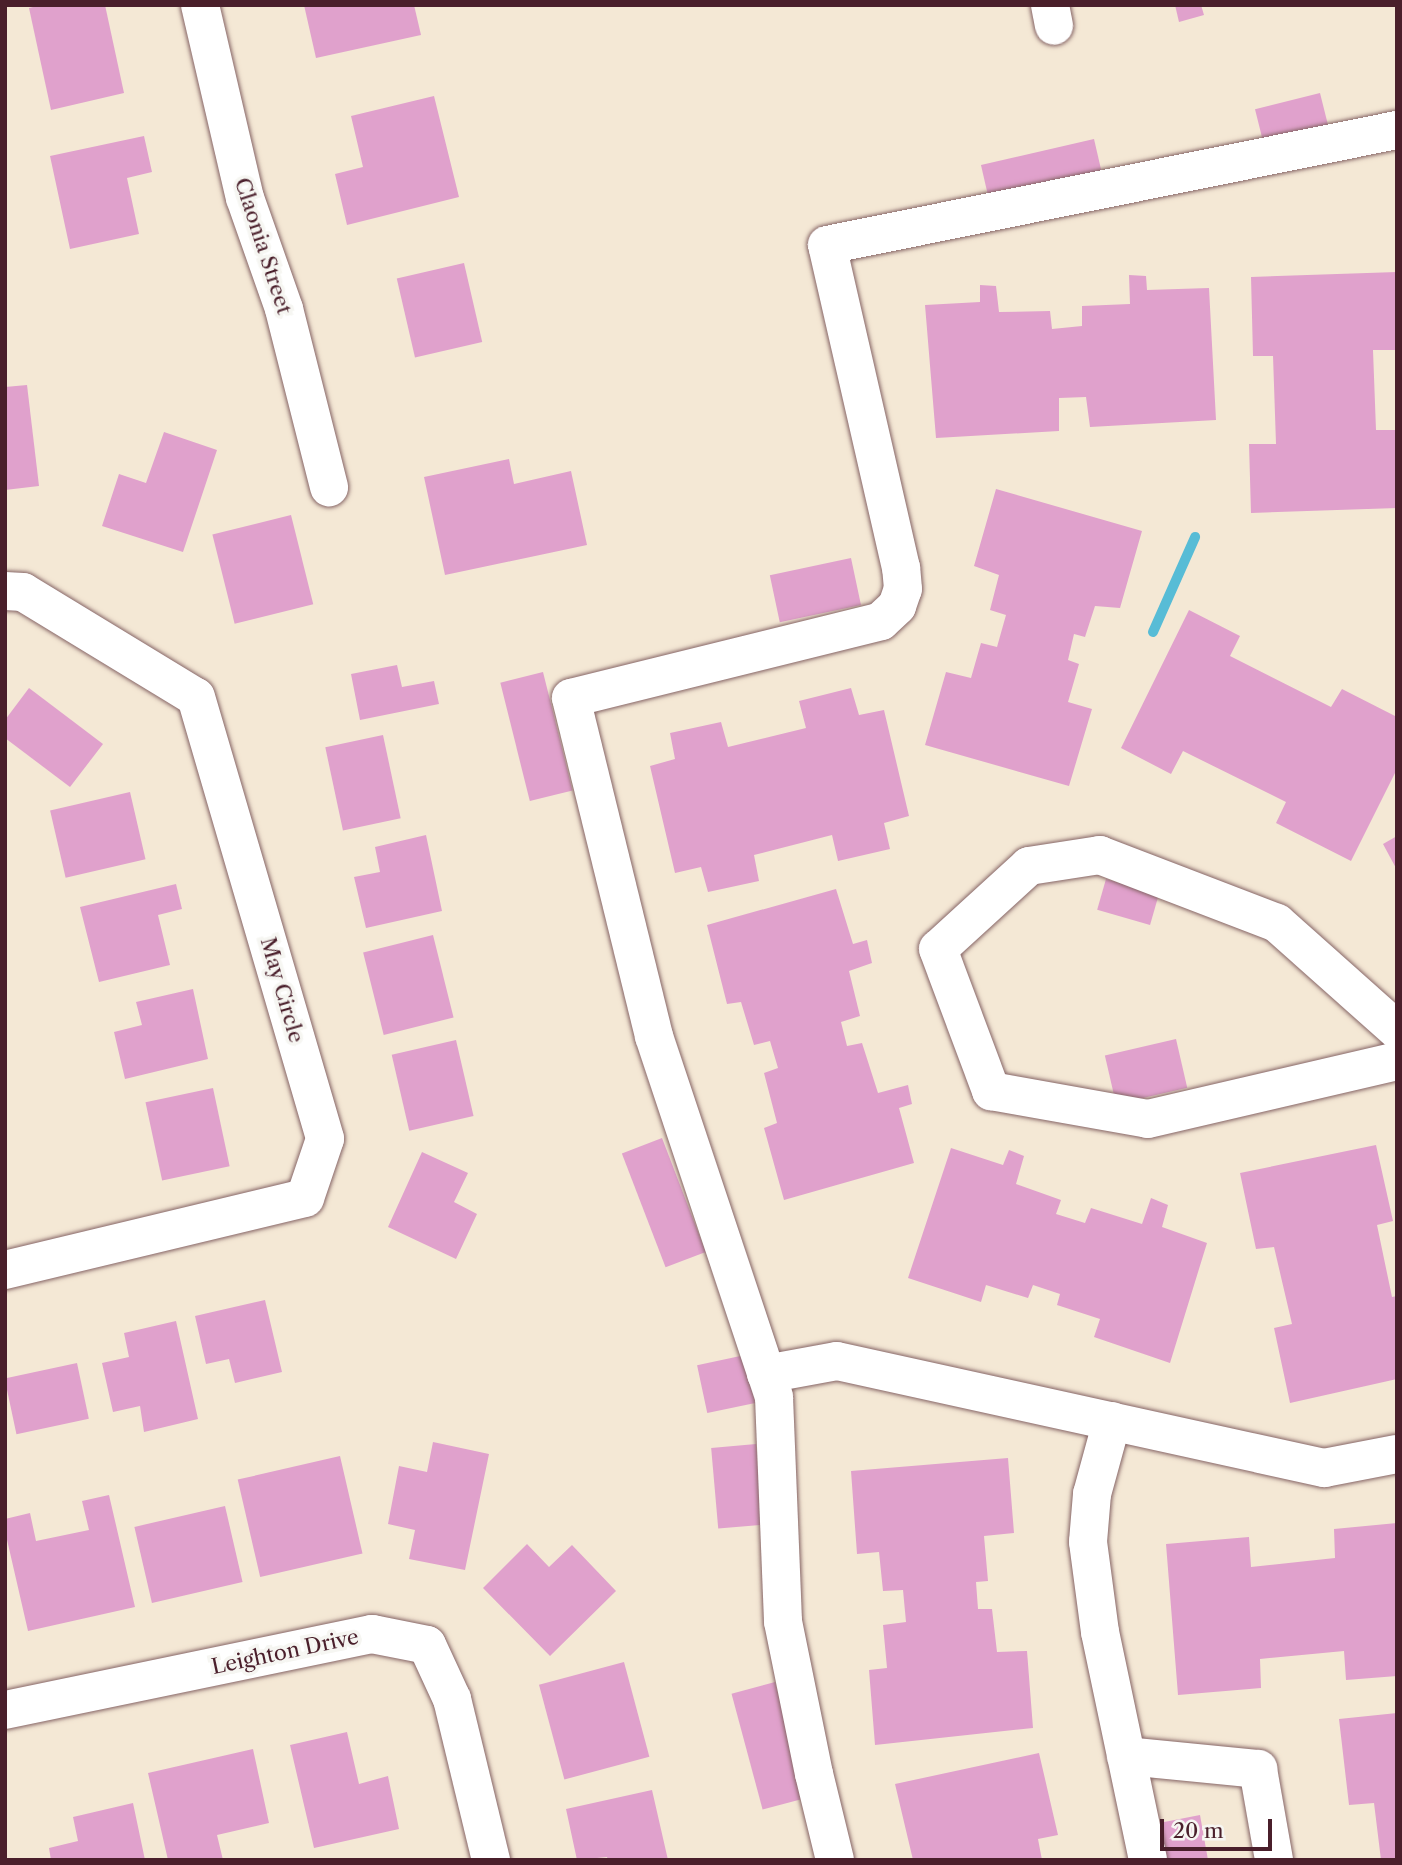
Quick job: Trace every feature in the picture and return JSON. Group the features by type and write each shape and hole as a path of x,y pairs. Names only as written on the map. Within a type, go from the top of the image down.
{"street":[{"name":"Claonia Street","path":"200,5 245,198 284,309 329,487"},
{"path":"835,1860 814,1774 783,1621 774,1397 654,1036 571,698 881,621 897,606 903,589 901,568 827,245 1397,130"},
{"name":"May Circle","path":"5,591 23,592 196,697 325,1139 305,1198 5,1270"},
{"path":"1397,1030 1277,923 1100,855 1029,866 938,949 991,1091 1148,1119 1397,1061"},
{"path":"766,1374 837,1361 1324,1468 1397,1454"},
{"path":"1112,1421 1092,1494 1088,1542 1100,1632 1148,1860"},
{"name":"Leighton Drive","path":"5,1710 372,1634 427,1644 452,1699 491,1860"},
{"path":"1126,1756 1258,1769 1274,1860"}],"building":[{"path":"41,5 105,5 124,93 51,110 29,8"},
{"path":"304,5 414,5 421,35 316,58"},
{"path":"1175,5 1201,5 1204,15 1179,22"},
{"path":"1320,93 1330,134 1265,150 1255,109"},
{"path":"434,96 459,197 347,225 335,174 363,167 351,116"},
{"path":"144,136 152,172 127,178 139,234 70,249 50,156"},
{"path":"1094,139 1104,182 991,208 981,165"},
{"path":"464,263 482,342 415,357 397,279"},
{"path":"1397,272 1397,350 1373,350 1376,430 1397,430 1397,508 1251,513 1249,444 1276,444 1273,356 1253,356 1251,277"},
{"path":"1129,275 1146,276 1147,290 1209,288 1216,420 1090,427 1086,397 1059,398 1059,431 936,438 925,305 980,302 980,285 996,286 999,312 1050,311 1052,329 1082,326 1082,306 1130,304"},
{"path":"27,385 39,486 5,490 5,387"},
{"path":"164,432 217,450 183,552 102,526 119,474 146,483"},
{"path":"509,459 514,484 571,471 587,545 445,575 424,477"},
{"path":"996,489 1142,531 1120,608 1095,606 1085,637 1074,634 1068,660 1079,664 1068,702 1092,709 1069,786 925,745 946,672 971,678 981,643 997,647 1006,615 990,610 999,575 974,566"},
{"path":"291,515 313,604 235,624 212,535"},
{"path":"851,558 861,605 780,622 770,575"},
{"path":"1189,610 1240,636 1230,656 1331,707 1342,689 1397,717 1397,769 1351,861 1276,823 1286,802 1183,751 1171,774 1121,748"},
{"path":"397,665 402,687 434,681 439,704 360,720 351,674"},
{"path":"543,672 573,790 530,801 500,683"},
{"path":"29,688 103,744 70,787 5,738 5,720"},
{"path":"851,688 859,715 884,710 909,816 884,823 890,849 838,861 832,835 754,855 759,881 708,892 701,867 675,873 650,766 675,759 670,733 721,722 728,747 806,728 799,701"},
{"path":"383,735 401,818 343,830 325,747"},
{"path":"130,792 146,859 66,878 50,810"},
{"path":"426,835 442,911 366,928 354,877 380,872 375,847"},
{"path":"1397,836 1397,870 1383,844"},
{"path":"1106,879 1159,894 1150,925 1097,910"},
{"path":"176,884 182,909 158,915 170,965 99,982 80,907"},
{"path":"836,889 853,944 867,940 872,963 849,971 860,1016 841,1022 847,1046 862,1043 878,1093 908,1085 912,1104 899,1108 914,1163 784,1200 764,1128 777,1123 764,1073 778,1068 770,1041 754,1045 741,1002 727,1004 707,925"},
{"path":"433,935 454,1017 384,1035 363,952"},
{"path":"193,989 208,1059 125,1079 114,1032 142,1025 136,1002"},
{"path":"1176,1039 1187,1088 1116,1104 1105,1055"},
{"path":"456,1040 474,1116 409,1131 392,1055"},
{"path":"213,1088 230,1166 162,1181 146,1102"},
{"path":"662,1138 706,1252 666,1267 622,1153"},
{"path":"1376,1145 1393,1221 1377,1225 1392,1297 1397,1296 1397,1379 1290,1403 1274,1328 1292,1324 1274,1247 1256,1249 1240,1173"},
{"path":"951,1148 1003,1165 1009,1150 1024,1156 1016,1184 1061,1200 1056,1214 1085,1223 1091,1208 1142,1224 1151,1198 1168,1205 1162,1227 1207,1243 1170,1363 1094,1337 1100,1319 1057,1305 1060,1294 1033,1285 1028,1298 986,1285 981,1302 908,1278"},
{"path":"422,1152 468,1173 454,1202 477,1214 456,1259 388,1227"},
{"path":"265,1300 282,1372 235,1383 229,1359 206,1364 195,1316"},
{"path":"176,1321 198,1419 144,1432 140,1406 113,1412 102,1363 129,1357 124,1333"},
{"path":"745,1355 755,1403 707,1413 697,1365"},
{"path":"77,1363 89,1419 16,1434 5,1378"},
{"path":"433,1442 489,1454 465,1570 409,1559 415,1530 388,1524 399,1466 427,1472"},
{"path":"756,1444 763,1525 718,1529 711,1448"},
{"path":"340,1456 362,1553 260,1577 238,1480"},
{"path":"1008,1458 1014,1533 984,1536 988,1581 976,1582 978,1609 992,1609 997,1652 1027,1651 1033,1728 875,1745 869,1670 887,1668 883,1625 906,1622 903,1590 883,1591 879,1552 857,1554 851,1471"},
{"path":"109,1495 135,1607 28,1631 5,1531 5,1519 30,1513 36,1541 89,1530 82,1501"},
{"path":"225,1506 243,1582 152,1603 134,1527"},
{"path":"1397,1523 1397,1676 1346,1680 1344,1651 1260,1659 1261,1688 1178,1695 1166,1544 1249,1537 1251,1567 1335,1558 1334,1529"},
{"path":"527,1544 549,1567 572,1545 616,1591 550,1656 483,1588"},
{"path":"624,1662 649,1757 564,1779 539,1685"},
{"path":"775,1682 806,1798 763,1810 732,1694"},
{"path":"1397,1713 1397,1860 1381,1860 1374,1803 1349,1805 1339,1719"},
{"path":"347,1732 359,1784 388,1776 399,1829 314,1848 290,1745"},
{"path":"253,1749 269,1823 217,1835 223,1860 168,1860 148,1773"},
{"path":"1039,1753 1058,1835 1038,1839 1042,1860 913,1860 895,1784"},
{"path":"652,1790 668,1860 608,1860 607,1857 577,1860 566,1809"},
{"path":"133,1803 145,1860 51,1860 49,1848 78,1841 73,1817"},
{"path":"1200,1815 1208,1860 1161,1860 1154,1824"}],"waterway":[{"path":"1153,632 1195,537"}]}
